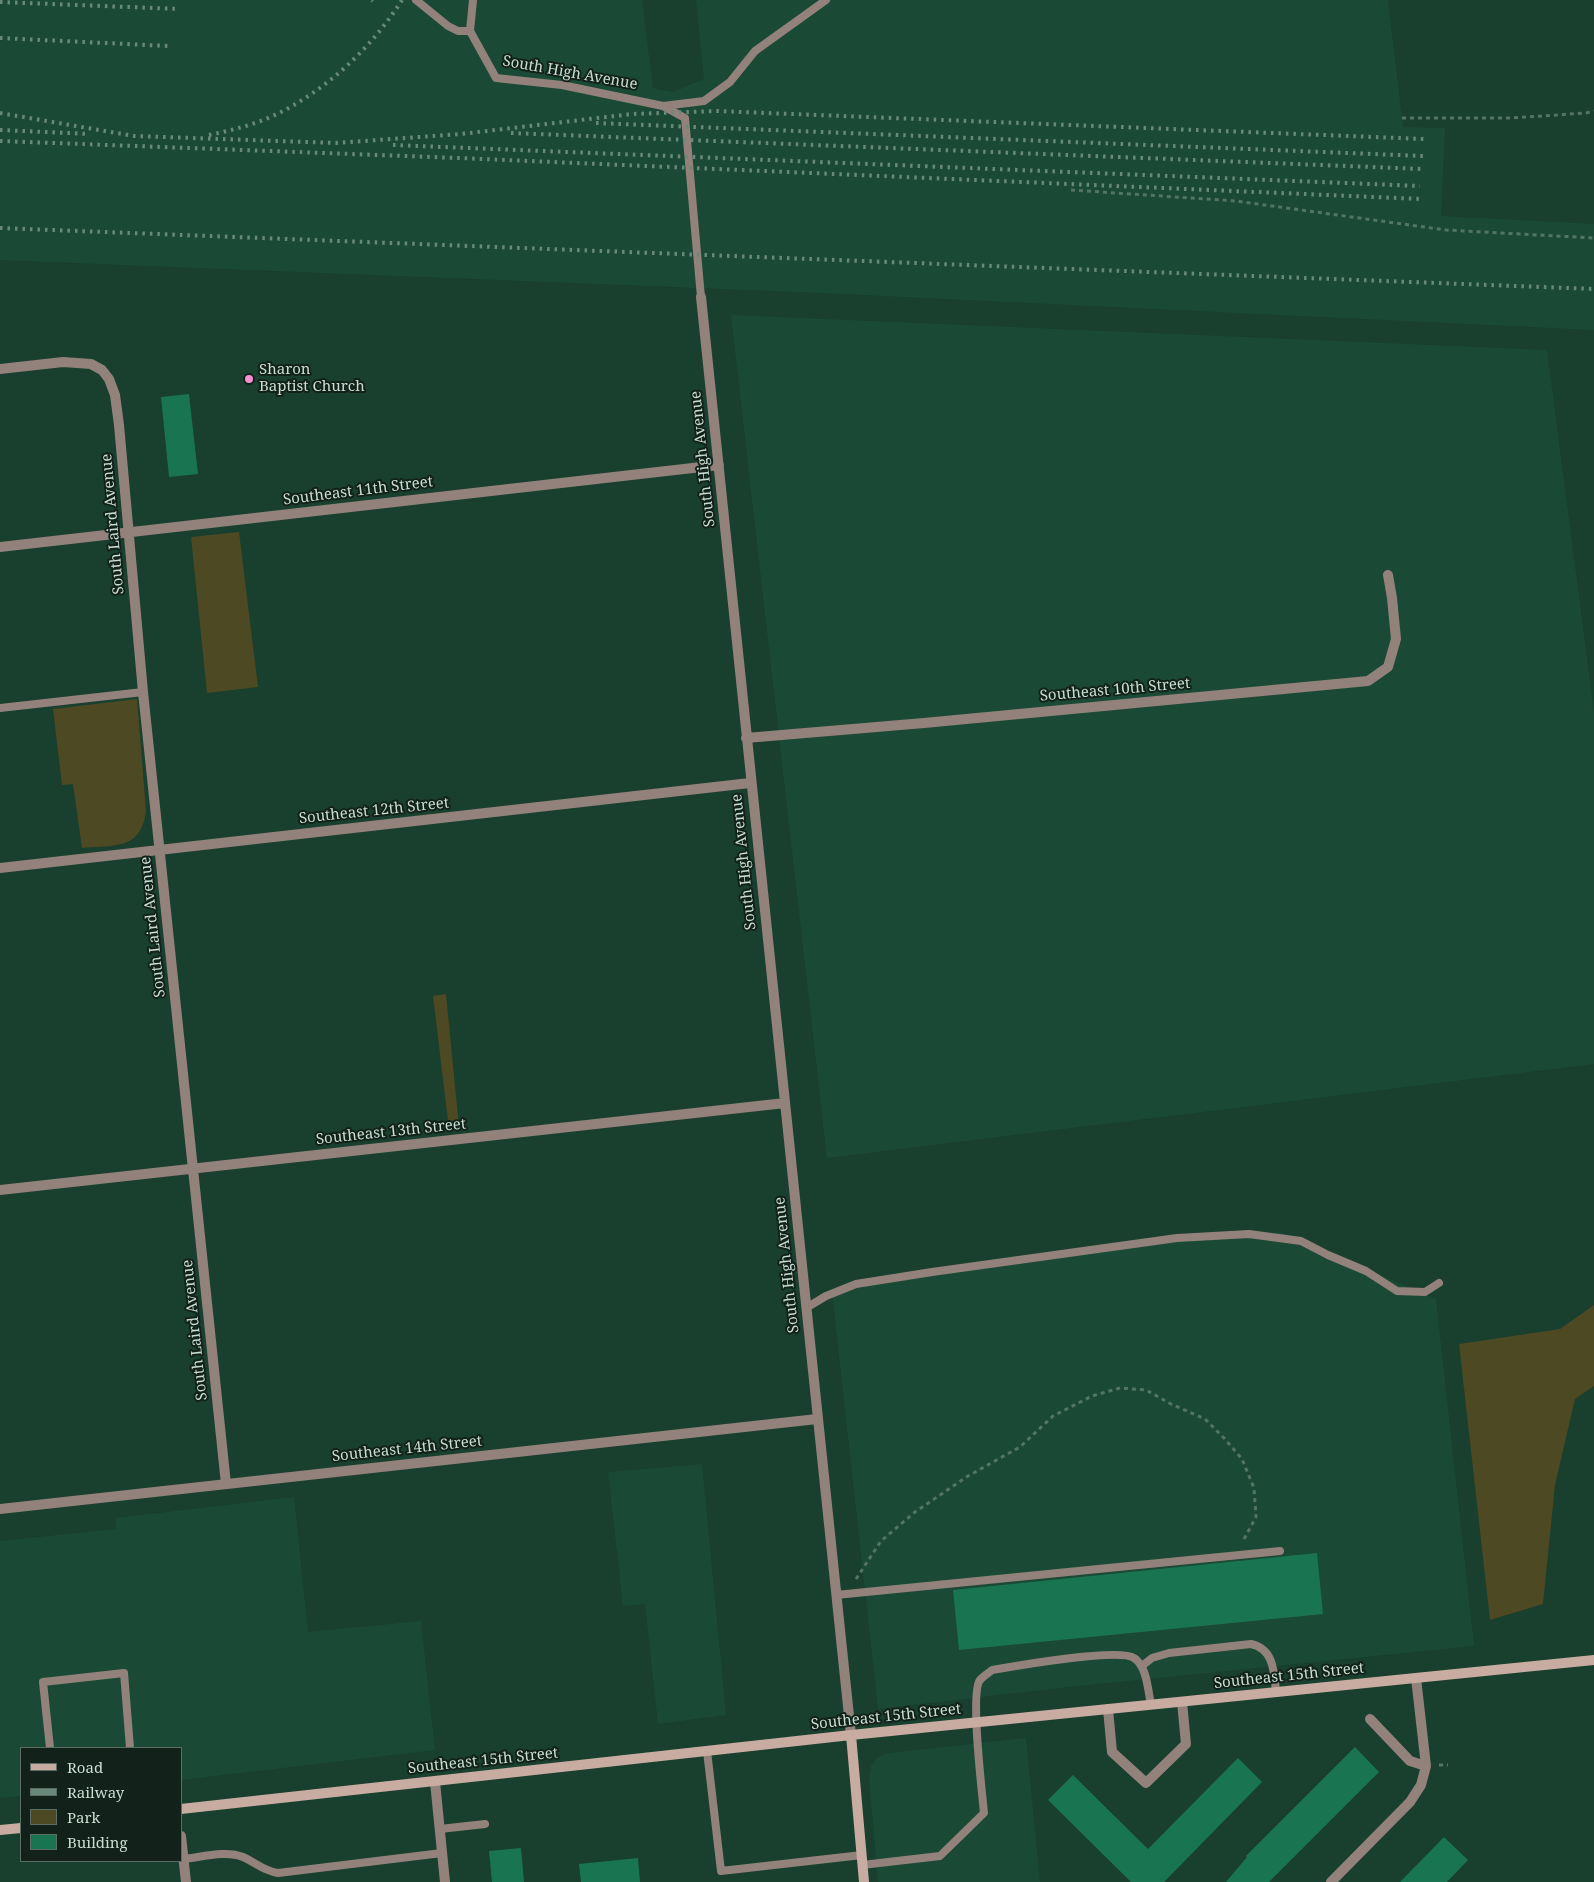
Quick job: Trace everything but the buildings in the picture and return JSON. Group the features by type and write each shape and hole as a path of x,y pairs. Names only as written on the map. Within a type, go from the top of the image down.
{"main road":[{"name":"Southeast 15th Street","path":"182,1809 851,1735 1594,1660"},
{"name":"South High Avenue","path":"851,1735 864,1882"},
{"path":"0,1830 20,1828"}],"street":[{"name":"South High Avenue","path":"700,297 851,1735"},
{"name":"South Laird Avenue","path":"0,369 73,362 91,364 102,370 109,379 115,395 143,692 226,1484"},
{"name":"Southeast 11th Street","path":"0,547 719,464"},
{"name":"Southeast 10th Street","path":"746,738 1368,681 1388,667 1396,639 1388,575"},
{"name":"Southeast 12th Street","path":"0,868 750,784"},
{"name":"Southeast 13th Street","path":"0,1190 786,1103"},
{"name":"Southeast 14th Street","path":"0,1509 817,1419"},
{"path":"1332,1882 1410,1802 1421,1785 1426,1766 1416,1678"},
{"path":"1108,1709 1112,1752 1146,1783 1186,1744 1182,1702"},
{"path":"1370,1720 1410,1761 1426,1766"},
{"path":"436,1782 445,1882"},
{"path":"182,1843 186,1882"}],"lane":[{"path":"416,0 448,26 458,31 470,30 473,0"},
{"path":"664,106 704,101 730,82 755,51 826,0"},
{"name":"South High Avenue","path":"470,30 496,78 562,85 664,106 686,118 700,297"},
{"path":"0,708 143,692"},
{"path":"806,1308 826,1296 856,1284 1176,1238 1249,1234 1301,1241 1366,1271 1397,1291 1425,1292 1439,1283"},
{"path":"836,1595 1280,1551"},
{"path":"1142,1666 1152,1658 1169,1653 1251,1644 1260,1646 1268,1653 1274,1672 1276,1692"},
{"path":"707,1752 721,1871 940,1856 984,1812 976,1722 976,1688 980,1680 992,1670 1091,1657 1127,1655 1136,1659 1142,1666 1151,1705"},
{"path":"50,1747 43,1682 124,1673 130,1747"},
{"path":"440,1829 485,1824"},
{"path":"184,1858 228,1854 243,1857 265,1871 278,1873 442,1853"}],"path":[{"path":"1402,118 1512,118 1594,111"},
{"path":"1071,190 1236,201 1446,230 1594,238"},
{"path":"851,1594 858,1574 881,1541 915,1512 968,1476 1020,1447 1053,1416 1092,1396 1120,1388 1146,1390 1205,1420 1224,1438 1242,1460 1254,1488 1256,1517 1242,1543"}],"shaded area":[{"path":"0,0 642,0 653,88 673,92 704,79 696,0 1388,0 1403,127 1445,128 1441,216 1594,224 1594,330 800,292 0,260"},
{"path":"731,315 1547,350 1594,712 1594,1064 827,1158"},
{"path":"1280,1232 1436,1299 1474,1646 1068,1687 878,1709 832,1291 1106,1249"},
{"path":"702,1464 726,1715 658,1724 645,1604 623,1606 608,1472"},
{"path":"294,1497 308,1632 421,1621 435,1750 182,1780 182,1747 20,1747 20,1796 0,1798 0,1541 116,1529 116,1518"},
{"path":"1026,1738 1040,1882 878,1882 869,1778 871,1766 877,1758 889,1753"}],"green space":[{"path":"239,532 258,687 207,693 191,537"},
{"path":"137,699 146,811 143,824 132,839 124,843 115,846 82,848 73,784 62,785 53,709"},
{"path":"446,994 459,1127 449,1129 433,996"},
{"path":"1594,1305 1594,1386 1575,1399 1555,1485 1543,1604 1490,1620 1459,1344 1560,1329"}],"railway":[{"path":"209,135 271,117 315,91 332,79 363,50 402,0"},
{"path":"0,2 179,9"},
{"path":"0,38 168,46"},
{"path":"0,113 134,136 336,143 461,134 632,114 716,111 1424,139"},
{"path":"596,123 1423,156"},
{"path":"0,130 90,134"},
{"path":"511,133 1422,169"},
{"path":"0,141 459,158 1421,199"},
{"path":"393,145 1420,186"},
{"path":"0,228 1594,289"}],"place":[{"name":"Sharon Baptist Church","path":"249,379"}]}
